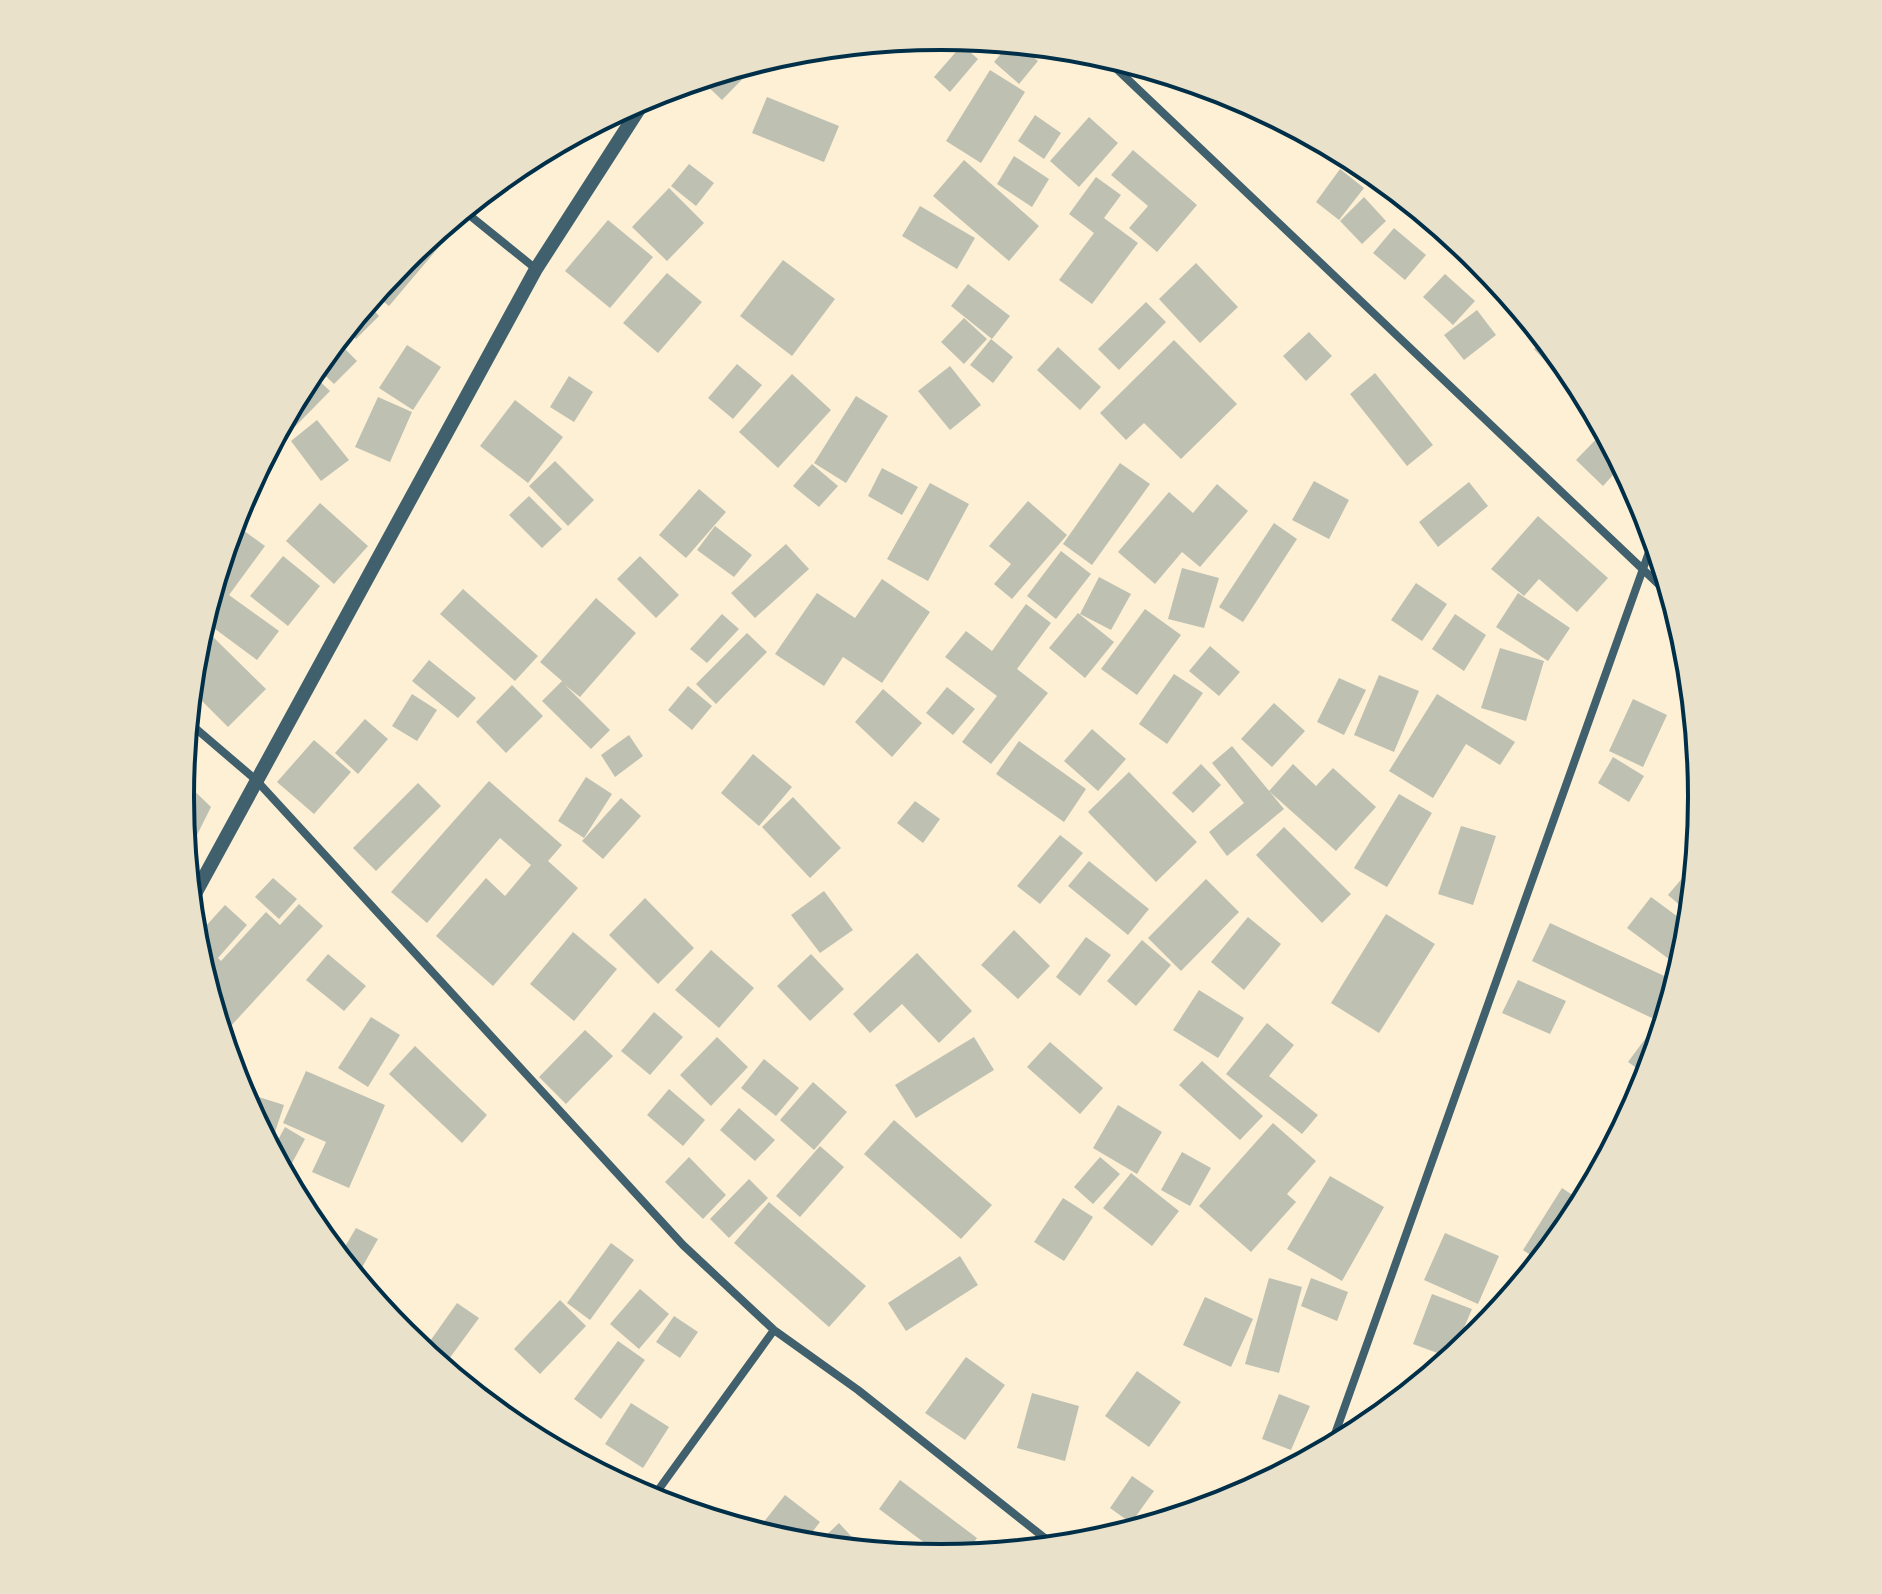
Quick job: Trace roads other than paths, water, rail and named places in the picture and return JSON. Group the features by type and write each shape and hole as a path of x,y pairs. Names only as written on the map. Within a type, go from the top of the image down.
{"street":[{"path":"1119,72 1656,582"},
{"path":"199,886 536,269 634,116"},
{"path":"471,216 536,269"},
{"path":"1336,1430 1647,555"},
{"path":"197,730 256,780 683,1245 774,1330 858,1390 1044,1537"},
{"path":"659,1489 774,1330"}]}
